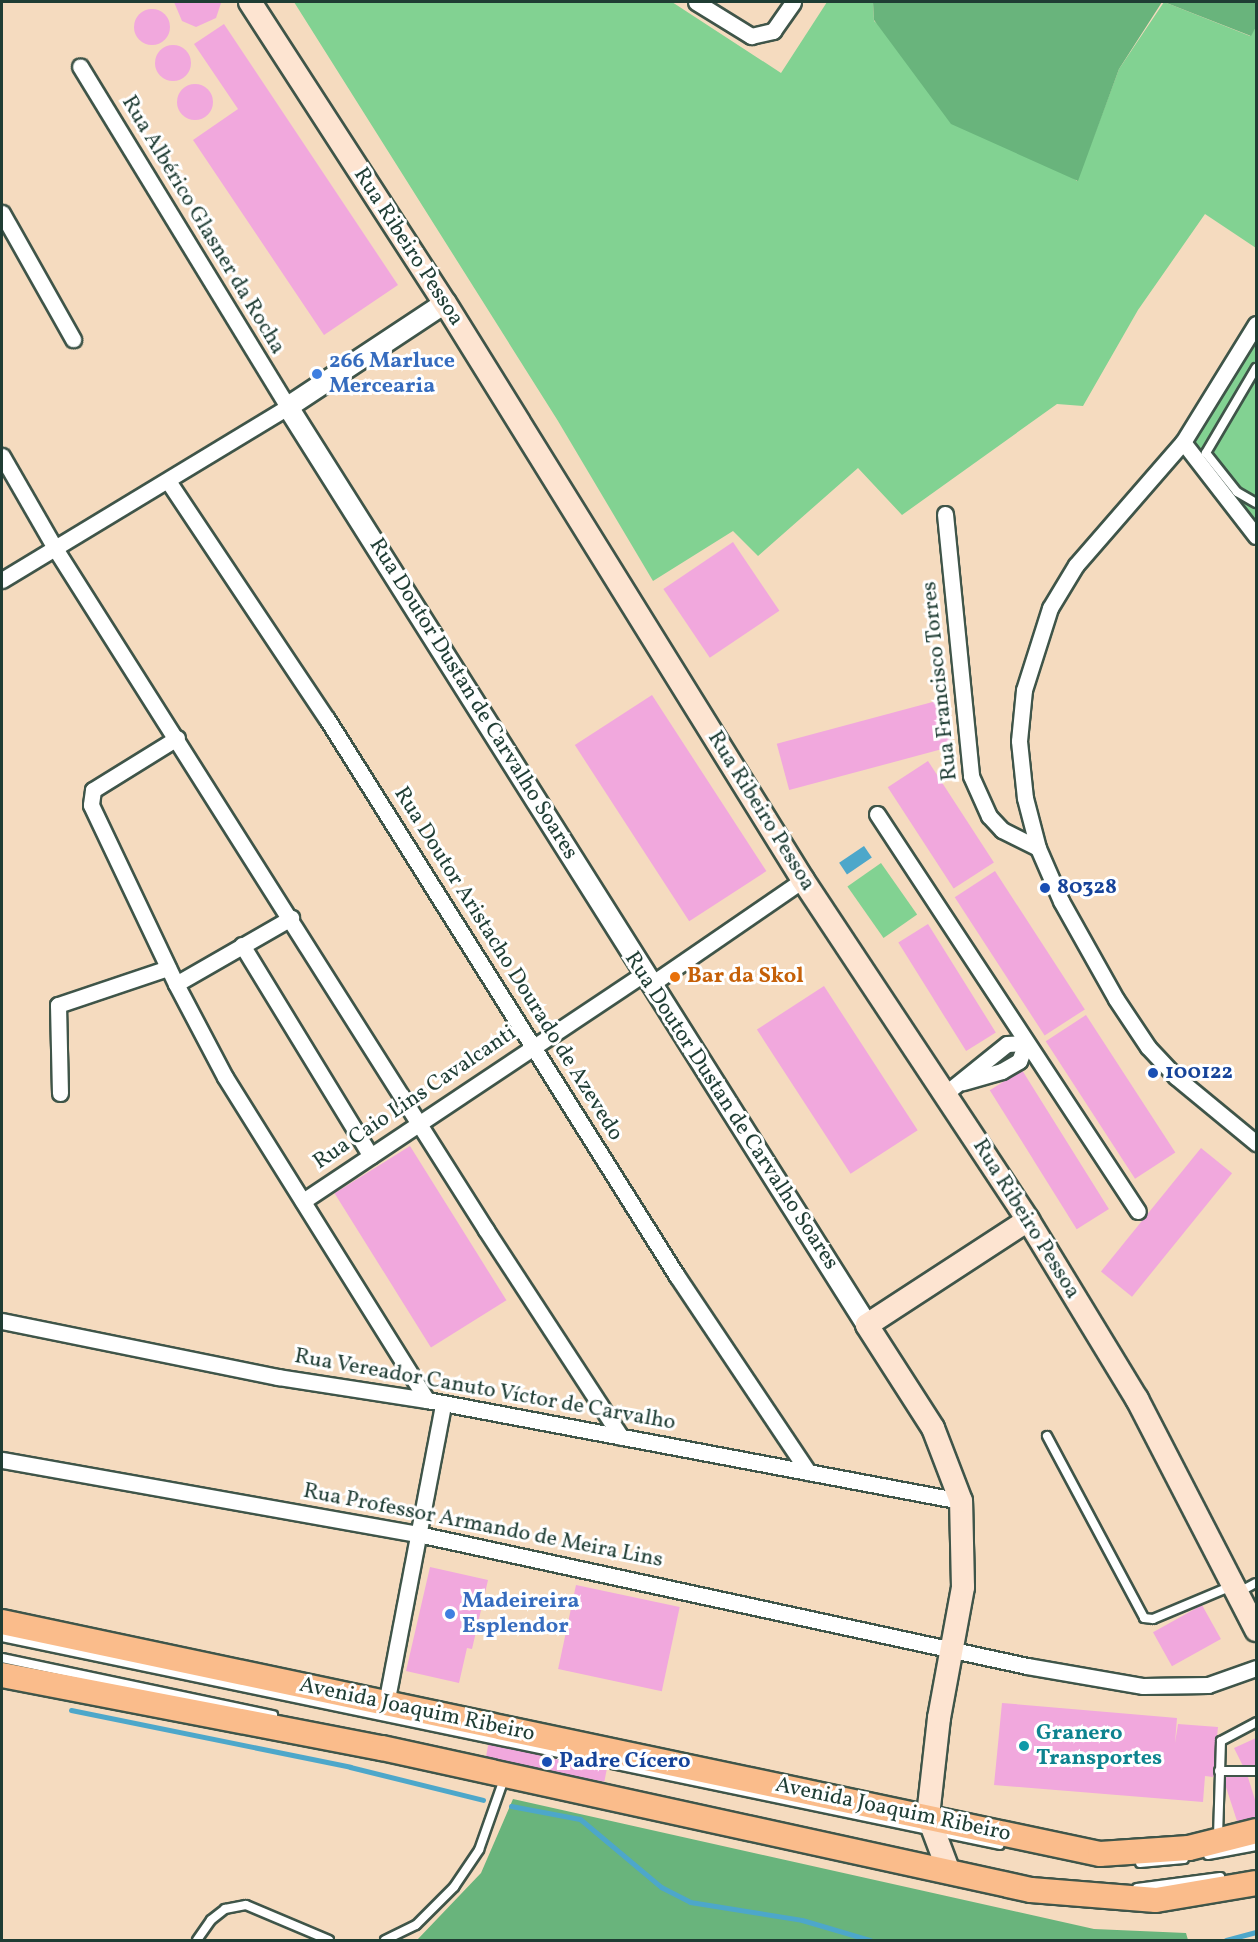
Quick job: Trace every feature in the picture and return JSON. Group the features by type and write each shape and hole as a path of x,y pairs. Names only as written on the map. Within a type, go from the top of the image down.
{"main road":[{"name":"Rua Ribeiro Pessoa","path":"250,2 445,303 803,880 955,1088 1028,1220 1137,1399 1242,1588 1257,1629"},
{"path":"867,1325 1028,1220"},
{"name":"Rua Doutor Dustan de Carvalho Soares","path":"867,1325 933,1428 961,1501 963,1587 939,1718 930,1824 946,1866"},
{"name":"Avenida Joaquim Ribeiro","path":"2,1622 930,1824 1100,1854 1189,1848 1257,1831"},
{"name":"Avenida Joaquim Ribeiro","path":"2,1675 506,1775 946,1866 1031,1890 1142,1900 1204,1895 1246,1879"}],"street":[{"path":"696,2 751,36 764,36 773,31 793,2"},
{"name":"Rua Albérico Glasner da Rocha","path":"80,66 288,407"},
{"path":"2,213 73,339"},
{"path":"2,580 56,550 288,407 445,303"},
{"path":"1257,324 1183,442 1076,565 1050,608 1035,646 1024,690 1019,741 1025,798 1038,848 1084,945 1149,1047 1184,1083 1257,1143"},
{"name":"Rua Doutor Dustan de Carvalho Soares","path":"288,407 455,668 647,980 867,1325"},
{"path":"1183,442 1257,536"},
{"path":"2,456 56,550 291,918 419,1124 621,1437"},
{"name":"Rua Doutor Aristacho Dourado de Azevedo","path":"168,481 327,719 534,1045 677,1276 808,1472"},
{"name":"Rua Francisco Torres","path":"945,514 971,776 989,816 1002,830 1038,848"},
{"path":"177,738 93,790 90,797 168,968 225,1077 427,1400"},
{"path":"877,814 1138,1211"},
{"name":"Rua Caio Lins Cavalcanti","path":"303,1201 534,1045 647,980 803,880"},
{"path":"176,984 291,918"},
{"path":"242,945 371,1156"},
{"path":"60,1093 58,1005 94,996 168,968"},
{"path":"955,1088 1007,1044 1026,1043"},
{"name":"Rua Vereador Canuto Víctor de Carvalho","path":"2,1321 278,1377 427,1400 442,1405 961,1501"},
{"path":"386,1704 442,1405"},
{"name":"Rua Professor Armando de Meira Lins","path":"2,1460 418,1534 1027,1666 1177,1688 1208,1685 1257,1668"}],"lane":[{"path":"1206,453 1257,368"},
{"path":"1183,442 1206,453 1237,492 1257,503"},
{"path":"1047,1436 1144,1618 1153,1619 1242,1588"},
{"path":"2,1636 930,1824 1005,1846"},
{"path":"2,1658 286,1718"},
{"path":"1218,1841 1221,1739 1257,1722"},
{"path":"309,1723 793,1827"},
{"path":"1220,1771 1257,1771"},
{"path":"385,1941 416,1925 454,1887 479,1850 506,1775"},
{"path":"874,1845 946,1866"},
{"path":"1050,1854 1096,1862 1164,1863 1257,1846"},
{"path":"197,1941 211,1920 225,1909 246,1905 329,1941"}],"green space":[{"path":"294,2 672,2 781,73 827,2 873,2 874,21 1077,181 1119,69 1164,2 1250,36 1256,27 1256,248 1205,214 1138,310 1083,406 1057,404 902,515 858,468 758,556 733,531 653,581 558,421"},
{"path":"873,2 1162,2 1119,69 1078,181 951,124 874,20"},
{"path":"1164,2 1256,2 1256,27 1251,36"},
{"path":"1256,337 1256,524 1191,444"},
{"path":"881,863 917,915 884,938 847,887"},
{"path":"513,1799 1094,1929 1186,1933 1188,1940 417,1940 481,1873"}],"water":[{"path":"864,846 872,858 847,874 839,863"}],"building":[{"path":"174,2 221,3 216,18 196,27 182,21"},
{"path":"152,9 165,14 170,27 165,40 152,45 139,40 134,27 139,14"},
{"path":"224,24 398,285 324,335 193,140 238,109 194,44"},
{"path":"173,45 186,50 191,63 186,76 173,81 160,76 155,63 160,50"},
{"path":"195,84 208,89 213,102 208,115 195,120 182,115 177,102 182,89"},
{"path":"733,542 779,611 710,658 663,589"},
{"path":"652,695 766,871 689,921 575,745"},
{"path":"940,700 952,746 789,790 777,744"},
{"path":"928,761 994,862 954,889 888,787"},
{"path":"995,871 1085,1009 1045,1036 955,897"},
{"path":"928,924 996,1033 966,1051 898,943"},
{"path":"824,986 918,1130 851,1174 757,1030"},
{"path":"1086,1015 1175,1153 1135,1179 1046,1041"},
{"path":"1010,1047 1016,1055 1003,1065 997,1057"},
{"path":"1022,1070 1109,1209 1077,1229 990,1090"},
{"path":"410,1146 506,1300 431,1348 335,1193"},
{"path":"1201,1148 1232,1173 1132,1297 1101,1272"},
{"name":"Madeireira Esplendor","path":"430,1567 488,1580 472,1649 467,1648 459,1683 406,1671"},
{"path":"576,1585 680,1607 662,1691 558,1669"},
{"path":"1202,1605 1221,1639 1172,1666 1153,1632"},
{"path":"1002,1703 1177,1718 1175,1743 1178,1724 1218,1727 1213,1777 1205,1776 1203,1802 994,1785"},
{"path":"1256,1738 1256,1765 1245,1770 1234,1748"},
{"name":"Padre Cícero","path":"489,1741 608,1764 604,1782 486,1759"},
{"path":"1246,1771 1256,1803 1256,1818 1238,1824 1223,1778"}],"waterway":[{"path":"71,1710 350,1767 483,1800"},
{"path":"511,1806 580,1819 661,1887 690,1902 802,1920 870,1940"},
{"path":"1226,1940 1256,1932"}],"place":[{"name":"266 Marluce Mercearia","path":"317,374"},
{"name":"80328","path":"1045,888"},
{"name":"Bar da Skol","path":"675,977"},
{"name":"100122","path":"1153,1073"},
{"name":"Madeireira Esplendor","path":"450,1614"},
{"name":"Granero Transportes","path":"1024,1746"},
{"name":"Padre Cícero","path":"547,1762"}]}
